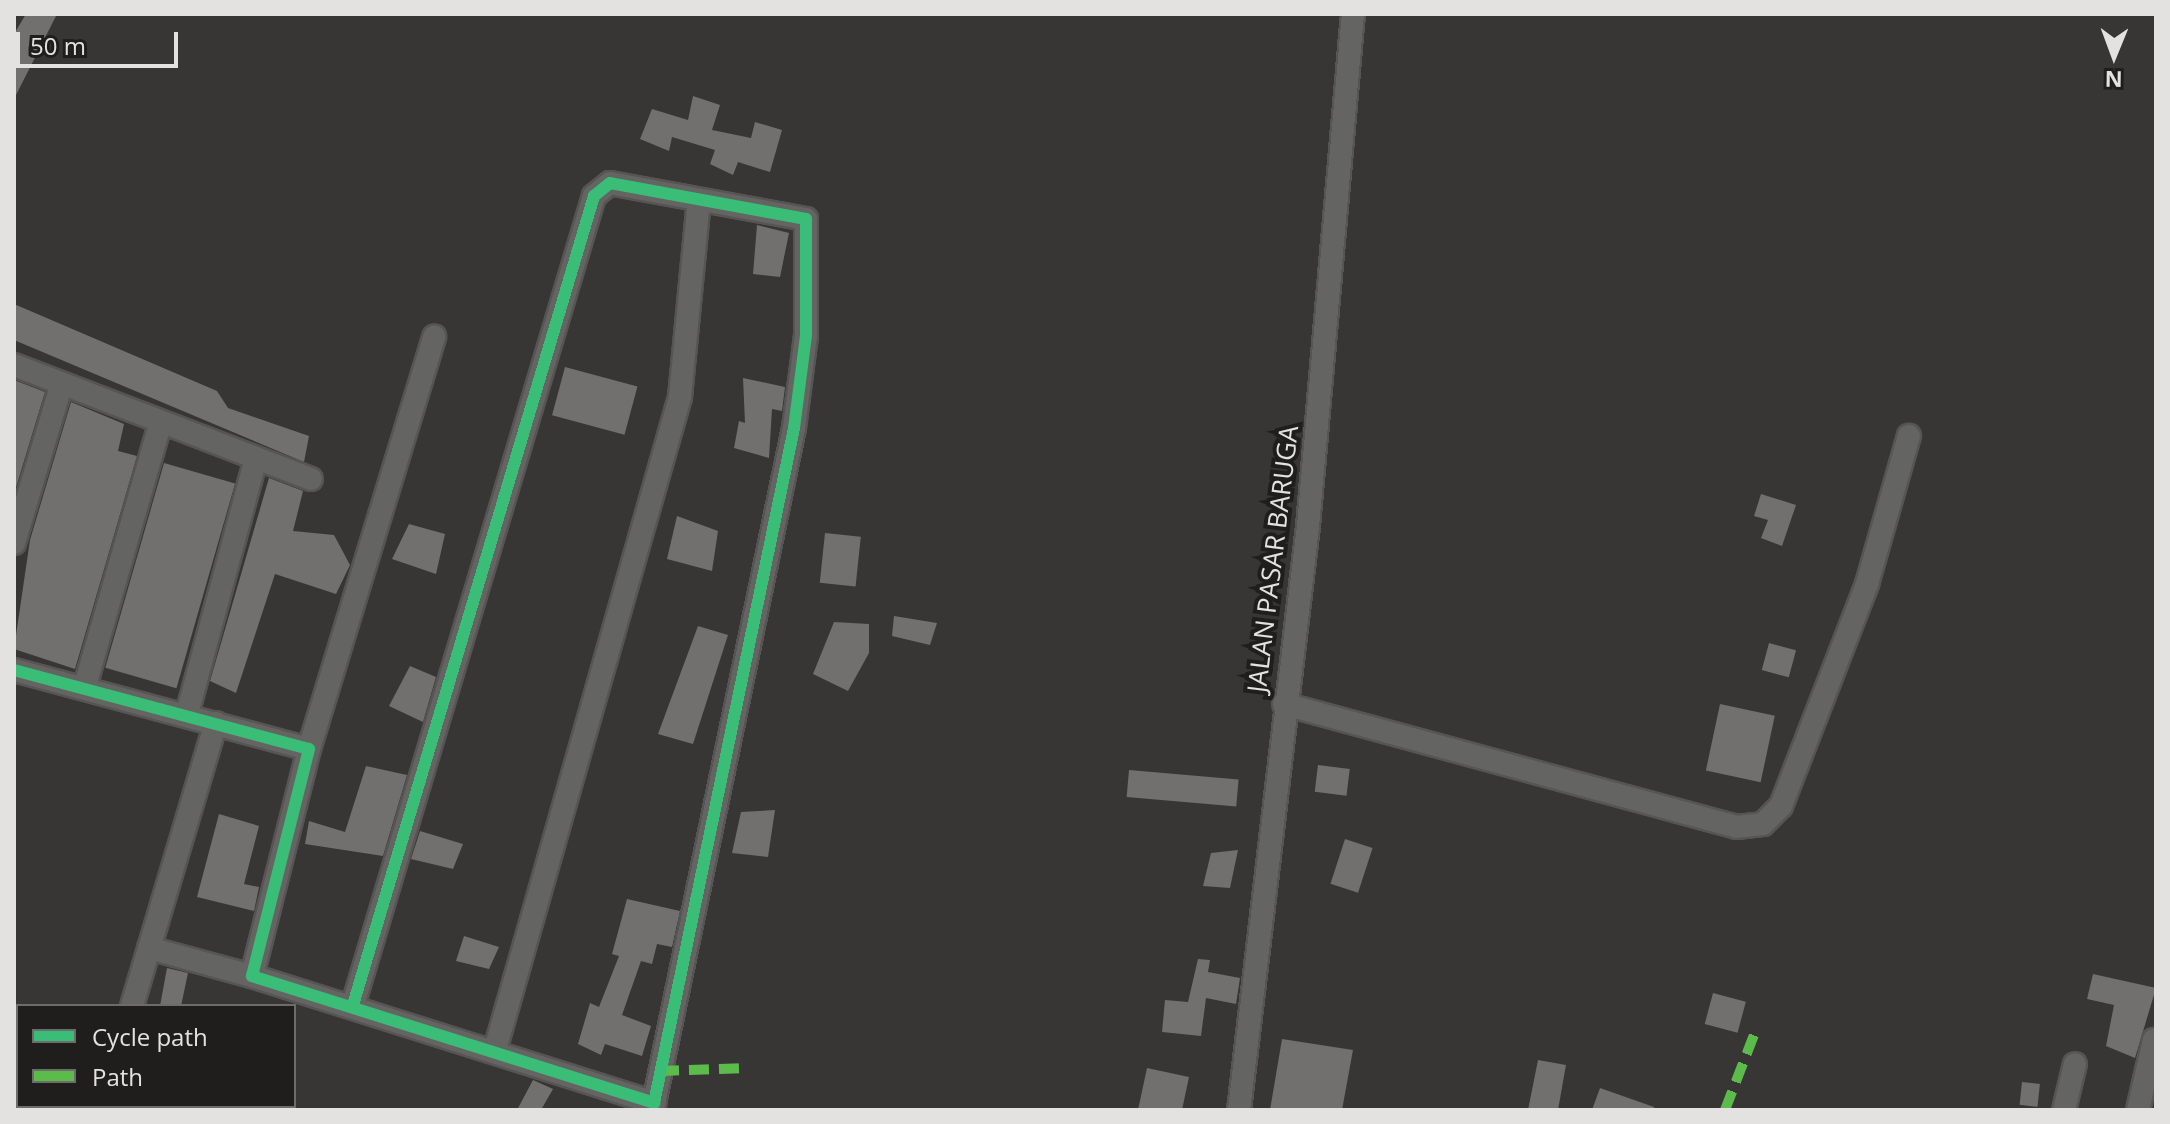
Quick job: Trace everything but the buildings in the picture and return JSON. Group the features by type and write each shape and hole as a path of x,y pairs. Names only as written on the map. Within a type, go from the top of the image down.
{"street":[{"name":"JALAN PASAR BARUGA","path":"1239,1110 1284,704 1310,511 1353,14"},
{"path":"149,948 353,1005 495,1050 654,1107 794,428 806,320 806,219 610,183 594,196 353,1005"},
{"path":"495,1050 680,397 699,200"},
{"path":"252,976 309,749 434,337"},
{"path":"14,365 255,462 311,479"},
{"path":"14,543 61,386"},
{"path":"85,686 160,425"},
{"path":"1284,704 1736,827 1763,824 1781,806 1867,584 1909,436"},
{"path":"187,714 255,462"},
{"path":"14,670 85,686 309,749"},
{"path":"133,1004 216,723"},
{"path":"2138,1110 2154,1040"},
{"path":"2064,1110 2075,1064"}],"marked path":[{"path":"1725,1110 1757,1027"},
{"path":"659,1071 749,1068"}],"cycle path":[{"path":"14,670 309,749 252,976 654,1103 794,428 806,335 806,219 610,183 594,196 353,1005"}]}
